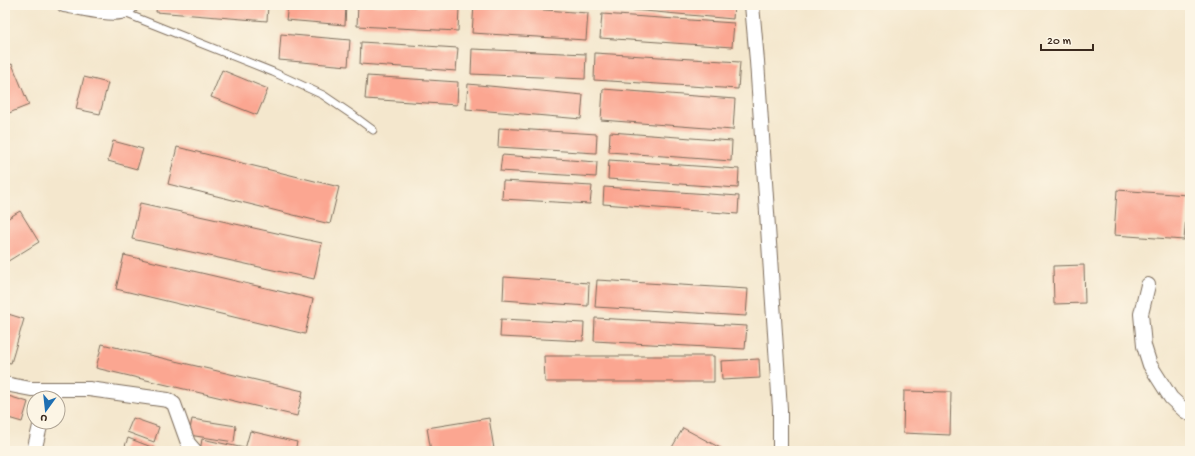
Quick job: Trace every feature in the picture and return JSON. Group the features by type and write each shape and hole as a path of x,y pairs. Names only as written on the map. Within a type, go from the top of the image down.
{"street":[{"path":"64,5 93,10 127,9"},
{"path":"752,5 778,377 780,451"},
{"path":"1148,285 1141,314 1144,346 1150,365 1171,398 1190,414"},
{"path":"5,384 34,390"},
{"path":"66,392 89,389 168,400 174,404 186,439 195,451"},
{"path":"34,451 39,430"}],"lane":[{"path":"127,9 323,95 373,130"}],"building":[{"path":"157,5 268,5 267,21 156,12"},
{"path":"288,5 346,5 345,25 286,20"},
{"path":"358,5 459,8 458,31 357,26"},
{"path":"474,5 588,13 586,40 472,33"},
{"path":"611,5 734,5 733,19 611,8"},
{"path":"602,14 734,23 732,47 600,38"},
{"path":"281,34 350,40 348,66 279,60"},
{"path":"361,42 458,48 456,71 360,64"},
{"path":"472,49 586,54 585,79 471,74"},
{"path":"595,53 740,62 738,89 594,80"},
{"path":"12,64 29,105 9,113 5,105 5,67"},
{"path":"222,70 268,89 257,115 211,97"},
{"path":"367,76 458,82 457,105 365,99"},
{"path":"84,77 108,83 100,114 76,109"},
{"path":"468,84 583,95 581,119 466,109"},
{"path":"603,89 735,99 733,130 601,120"},
{"path":"499,128 597,134 596,153 498,147"},
{"path":"610,132 732,141 731,161 609,152"},
{"path":"113,141 143,149 137,169 108,161"},
{"path":"177,147 339,187 330,224 168,184"},
{"path":"502,155 597,162 596,177 500,171"},
{"path":"609,160 739,169 738,188 608,179"},
{"path":"503,181 592,186 590,204 502,199"},
{"path":"604,187 739,196 738,214 603,204"},
{"path":"1117,190 1188,195 1184,240 1114,235"},
{"path":"140,203 322,243 314,279 132,239"},
{"path":"20,211 39,242 5,263 5,220"},
{"path":"124,255 313,299 305,334 116,289"},
{"path":"1084,265 1085,303 1054,304 1053,266"},
{"path":"504,277 589,283 588,306 503,300"},
{"path":"597,280 748,289 746,316 595,307"},
{"path":"5,313 24,319 11,363 5,362"},
{"path":"595,318 747,326 745,349 594,341"},
{"path":"501,319 584,323 583,341 500,337"},
{"path":"102,344 303,391 297,416 96,368"},
{"path":"544,356 714,356 714,382 545,382"},
{"path":"759,359 760,378 722,380 721,361"},
{"path":"904,391 951,392 950,435 903,433"},
{"path":"5,395 26,401 26,409 22,422 5,417"},
{"path":"133,418 159,427 154,442 127,432"},
{"path":"489,418 494,449 481,451 431,451 427,428"},
{"path":"192,419 236,426 234,442 189,435"},
{"path":"683,428 726,451 670,451"},
{"path":"250,431 297,442 295,451 255,451 245,449"},
{"path":"128,438 154,448 153,451 123,451"},
{"path":"202,439 244,448 243,451 200,451"}]}
